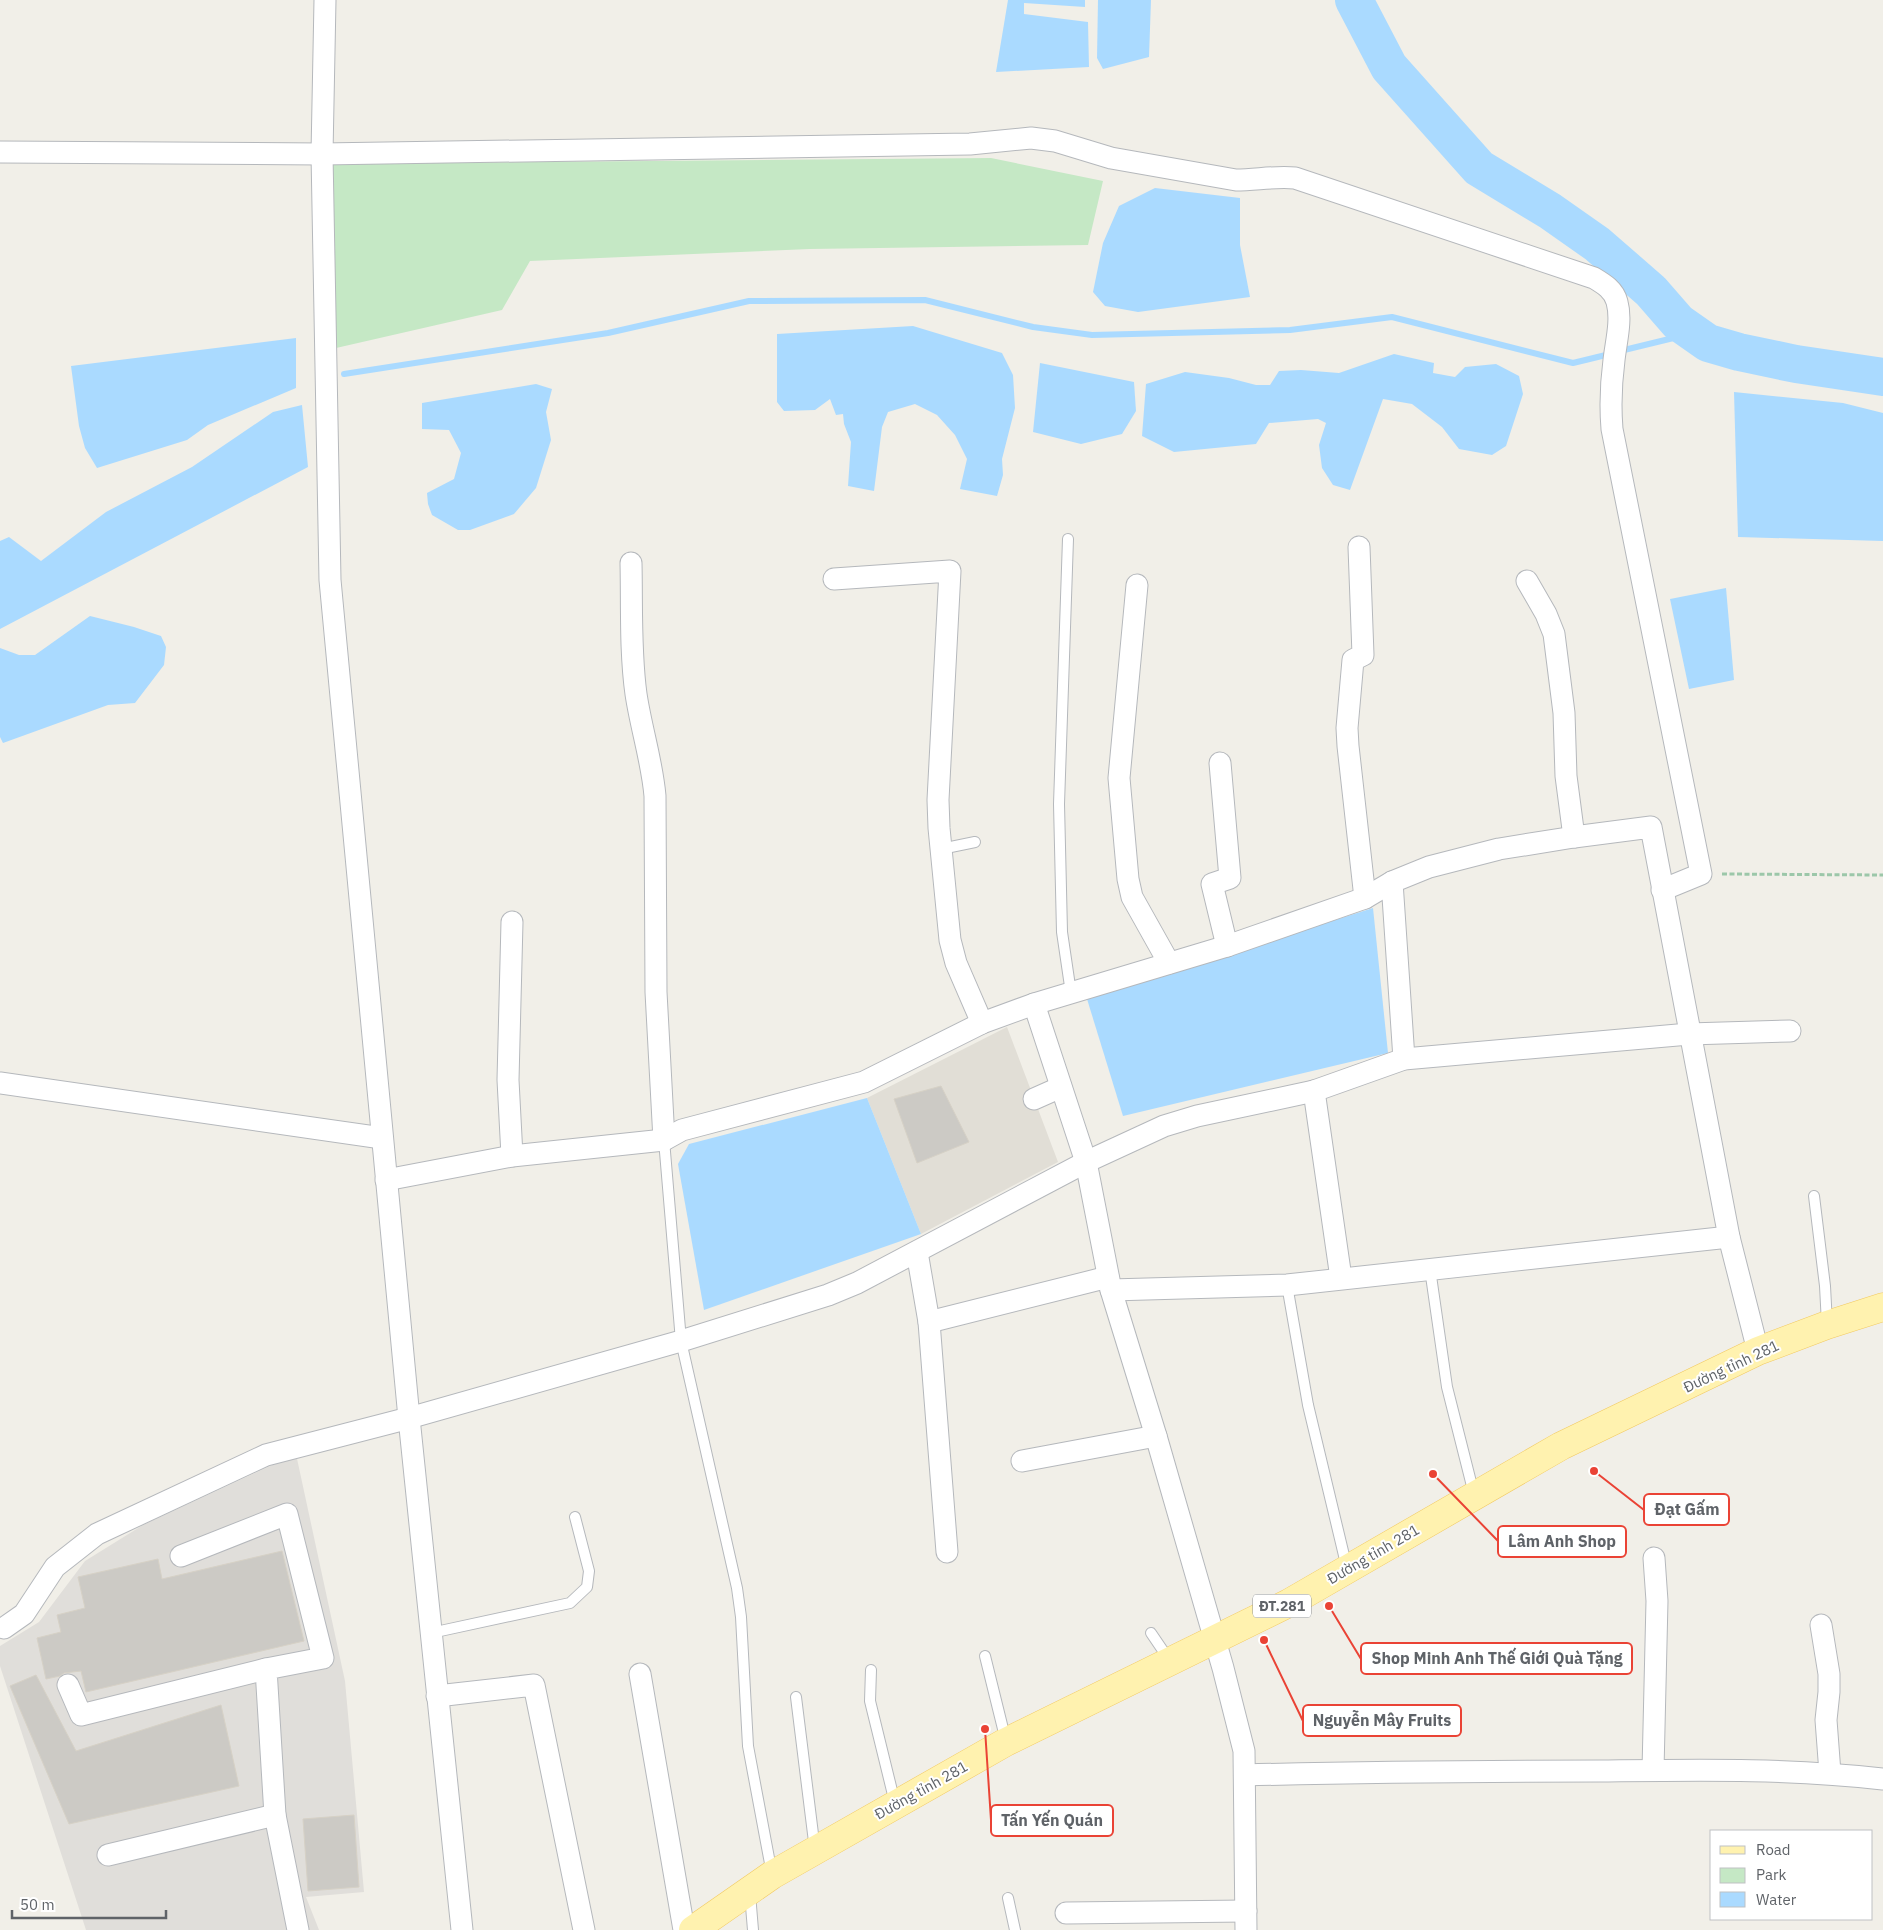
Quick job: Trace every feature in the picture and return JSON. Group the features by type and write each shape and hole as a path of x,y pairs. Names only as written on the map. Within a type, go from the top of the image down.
{"main road":[{"name":"Đường tỉnh 281","path":"693,1930 772,1875 1006,1742 1289,1602 1561,1446 1758,1352 1827,1325 1883,1307"}],"street":[{"path":"325,0 322,154 330,580 409,1418 462,1930"},
{"path":"0,152 322,154 970,144 1039,139 1055,141 1111,158 1236,180 1281,176 1295,178 1594,278 1609,288 1617,301 1619,318 1610,409 1612,429 1701,874 1662,890"},
{"path":"1360,547 1363,656 1353,660 1347,728 1365,898"},
{"path":"631,563 633,674 653,774 655,796 656,992 664,1140"},
{"path":"834,579 950,571 938,800 941,849 950,940 956,963 982,1022"},
{"path":"1527,581 1546,614 1554,634 1564,712 1566,776 1574,837"},
{"path":"1137,585 1120,753 1120,796 1128,879 1132,897 1169,963"},
{"path":"1220,763 1230,878 1212,884 1228,946"},
{"path":"386,1180 512,1156 664,1140 682,1130 864,1082 982,1022 1034,1004 1228,946 1365,898 1392,882 1428,867 1499,850 1574,837 1650,827 1728,1236 1758,1352"},
{"path":"1392,882 1404,1059"},
{"path":"512,922 508,1080 512,1156"},
{"path":"1034,1004 1086,1162 1109,1284 1156,1436 1215,1640 1244,1751 1246,1921 1066,1913"},
{"path":"4,1628 24,1614 55,1567 96,1534 266,1455 409,1418 681,1341 828,1296 917,1252 1086,1162 1164,1126 1197,1116 1314,1091 1404,1059 1689,1034 1790,1031"},
{"path":"0,1083 382,1138"},
{"path":"1034,1099 1061,1087"},
{"path":"1314,1091 1341,1278"},
{"path":"929,1322 1109,1284 1287,1285 1728,1236"},
{"path":"917,1252 929,1322 947,1552"},
{"path":"1022,1461 1156,1436"},
{"path":"68,1685 82,1715 266,1669 323,1658 287,1514 181,1556"},
{"path":"1653,1770 1657,1601 1654,1558"},
{"path":"1821,1625 1829,1674 1830,1692 1826,1720 1830,1773"},
{"path":"266,1669 275,1815 298,1930"},
{"path":"640,1674 684,1930"},
{"path":"437,1696 534,1685 584,1930"},
{"path":"1244,1775 1653,1770 1830,1773 1883,1779"},
{"path":"108,1855 275,1815"}],"lane":[{"path":"1068,539 1059,804 1062,932 1071,993"},
{"path":"941,849 975,842"},
{"path":"664,1140 681,1341 737,1588 741,1617 748,1746 772,1875"},
{"path":"1814,1196 1825,1286 1827,1325"},
{"path":"1430,1269 1447,1387 1474,1495"},
{"path":"1287,1285 1308,1405 1347,1570"},
{"path":"431,1633 570,1603 586,1587 589,1571 574,1517"},
{"path":"1151,1633 1170,1662"},
{"path":"985,1656 1006,1742"},
{"path":"871,1670 870,1701 896,1804"},
{"path":"796,1697 815,1851"},
{"path":"750,1890 752,1930"},
{"path":"1008,1898 1015,1930"}],"path":[{"path":"1701,874 1883,875"}],"shaded area":[{"path":"1007,1027 1058,1162 921,1234 867,1098"},
{"path":"296,1454 345,1681 364,1892 306,1897 319,1930 86,1930 0,1666 0,1646 39,1622 85,1561 143,1525"}],"green space":[{"path":"991,158 1103,181 1088,245 810,249 530,261 502,310 323,351 321,164"}],"water":[{"path":"1008,0 1085,0 1085,7 1024,3 1024,14 1088,22 1089,67 996,72"},
{"path":"1098,0 1151,0 1149,57 1103,69 1097,58"},
{"path":"1155,188 1240,198 1240,245 1250,297 1138,312 1105,306 1093,292 1103,243 1119,206"},
{"path":"913,326 1002,353 1013,375 1015,408 1002,459 1003,475 997,496 960,489 967,459 955,435 937,415 915,404 888,412 882,427 874,491 848,486 851,442 844,424 843,414 836,415 830,399 815,410 784,411 777,402 777,334"},
{"path":"296,338 296,388 208,425 187,440 97,468 85,448 79,426 71,366"},
{"path":"1394,354 1434,363 1433,373 1455,377 1465,367 1496,364 1519,376 1523,394 1506,446 1492,455 1459,449 1442,427 1412,404 1383,399 1350,490 1333,485 1322,468 1319,445 1326,423 1318,419 1269,423 1256,444 1174,452 1142,436 1146,384 1185,372 1229,378 1256,385 1270,385 1279,371 1301,370 1339,373"},
{"path":"1040,363 1134,382 1136,411 1122,434 1081,444 1033,432"},
{"path":"536,384 552,389 546,412 551,440 536,488 514,514 470,530 458,530 432,515 427,493 454,479 461,453 449,430 422,429 422,403"},
{"path":"1734,392 1843,403 1883,413 1883,541 1738,537"},
{"path":"302,405 308,467 0,629 0,541 9,537 41,561 106,512 192,467 273,412"},
{"path":"1726,588 1734,680 1689,689 1670,599"},
{"path":"90,616 161,636 166,647 164,665 135,703 108,705 3,743 0,737 0,648 19,655 35,655"},
{"path":"1373,908 1388,1053 1123,1116 1087,999"},
{"path":"867,1098 921,1234 704,1310 678,1164 689,1144"}],"building":[{"path":"941,1086 969,1142 917,1163 894,1099"},
{"path":"282,1551 304,1641 86,1692 81,1671 64,1673 60,1676 46,1679 37,1638 61,1632 57,1615 85,1608 78,1577 158,1559 162,1579"},
{"path":"36,1675 76,1751 221,1705 239,1786 69,1824 10,1686"},
{"path":"354,1815 359,1887 308,1891 303,1819"}],"waterway":[{"path":"1354,0 1389,67 1479,168 1550,211 1597,244 1651,291 1678,322 1708,343 1739,352 1796,364 1883,377"},
{"path":"344,374 608,333 749,301 925,300 1033,327 1092,335 1290,330 1392,317 1573,363 1610,354"},
{"path":"1620,351 1694,333"}],"place":[{"name":"Đạt Gấm","path":"1594,1471"},
{"name":"Lâm Anh Shop","path":"1433,1474"},
{"name":"Shop Minh Anh Thế Giới Quà Tặng","path":"1329,1606"},
{"name":"Nguyễn Mây Fruits","path":"1264,1640"},
{"name":"Tấn Yến Quán","path":"985,1729"}]}
